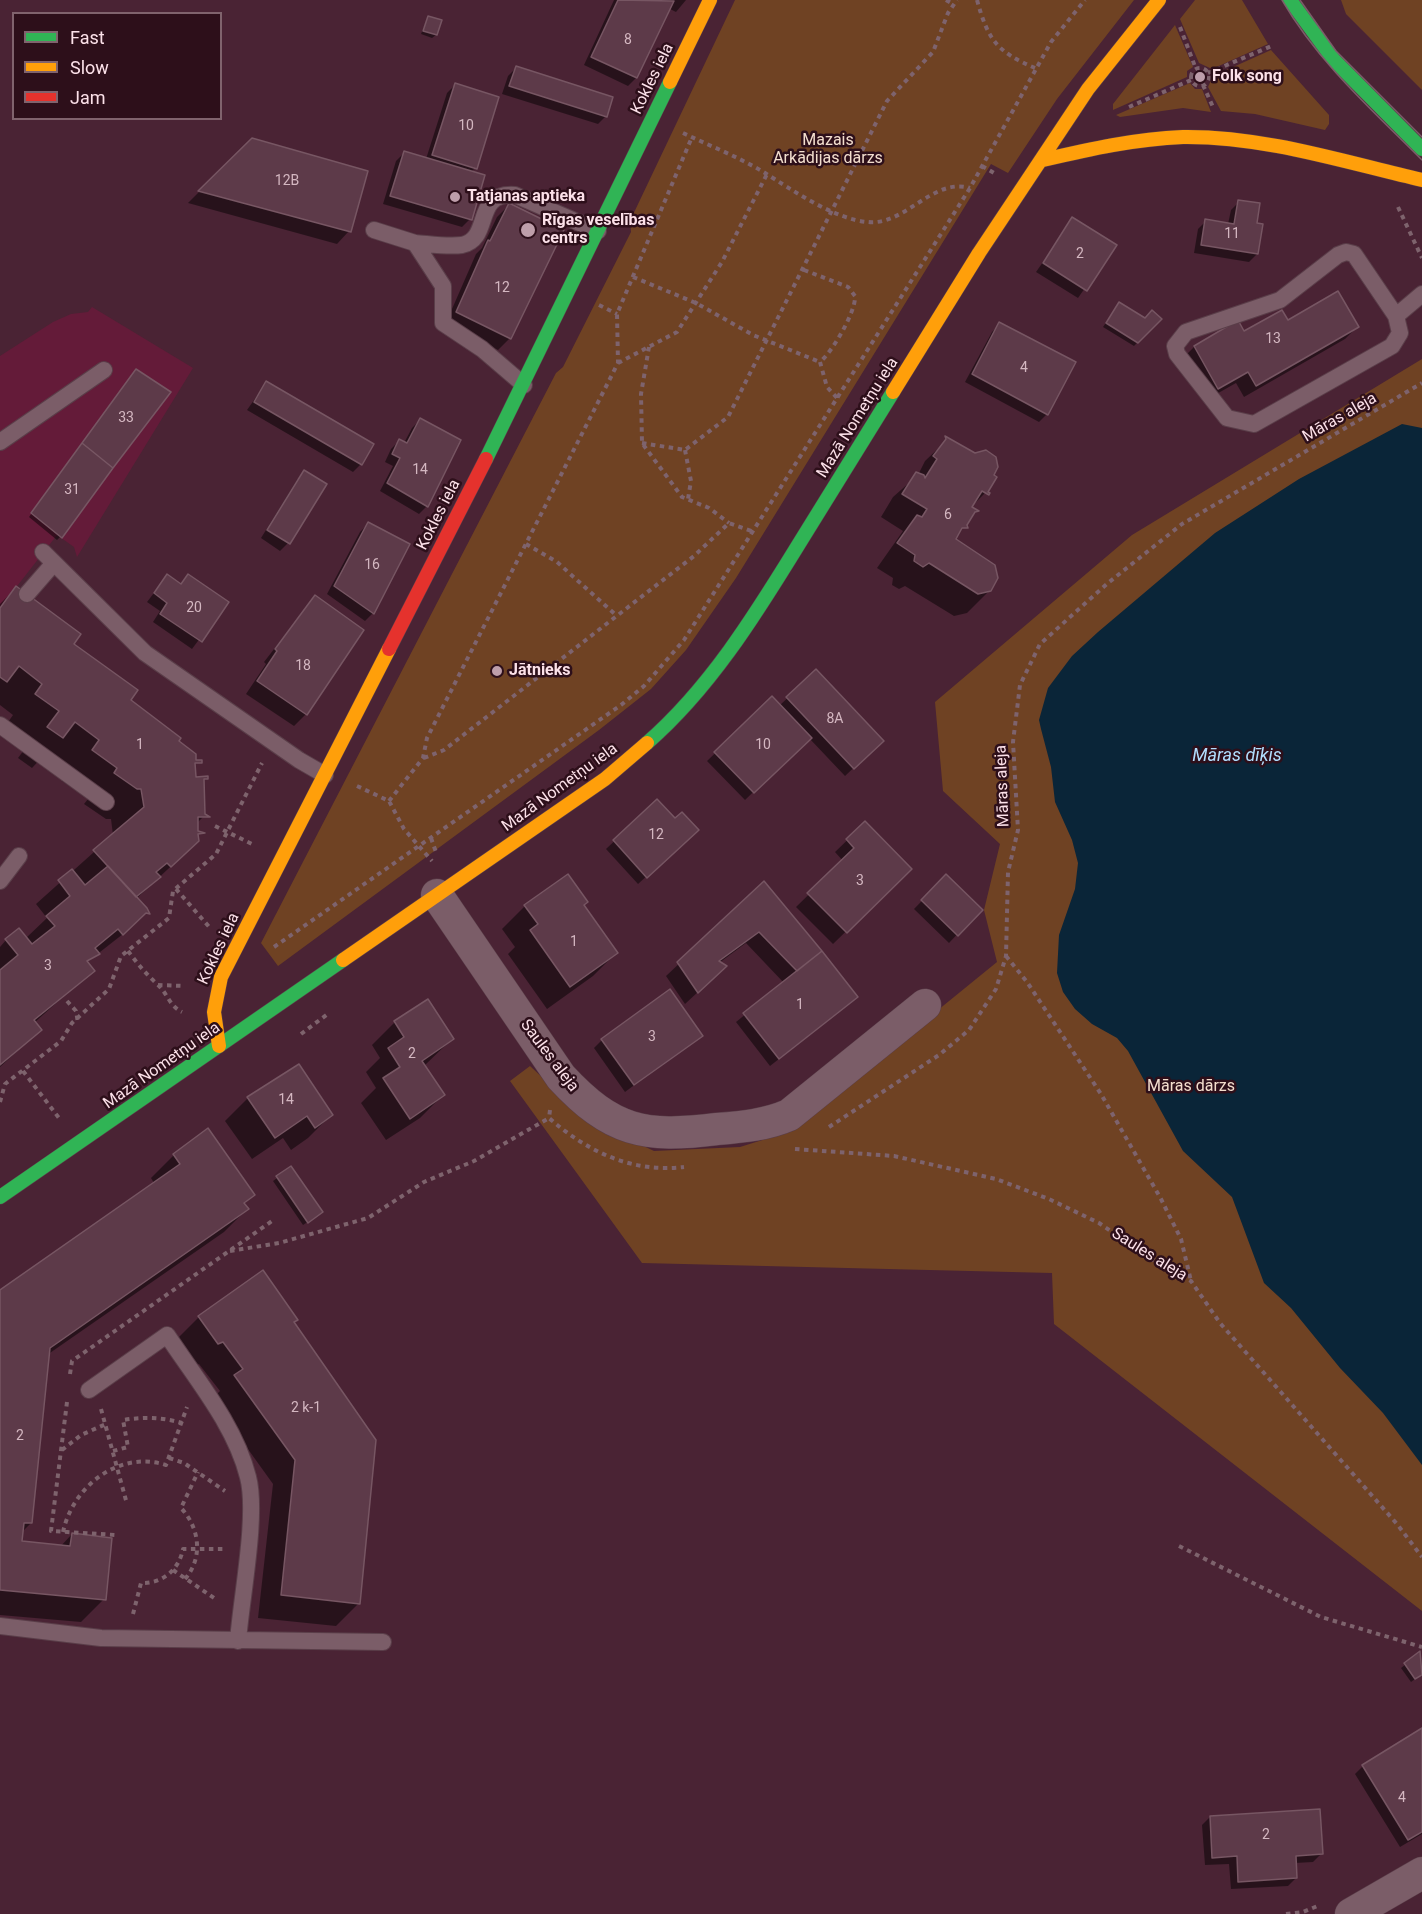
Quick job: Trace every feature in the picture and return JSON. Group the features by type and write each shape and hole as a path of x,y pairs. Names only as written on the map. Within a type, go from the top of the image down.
{"street":[{"name":"Kokles iela","path":"219,1046 213,1025 215,994 524,385 710,0"},
{"name":"Mazā Nometņu iela","path":"0,1197 605,779 656,735 694,696 727,654 778,578 979,253 1043,160 1088,88 1159,0"},
{"path":"1290,0 1330,57 1422,148"},
{"path":"1043,160 1119,143 1153,139 1218,139 1286,147 1422,180"},
{"name":"Saules aleja","path":"437,895 561,1077 585,1102 627,1127 656,1133 685,1133 773,1122 789,1115 925,1005"},
{"path":"1351,1914 1422,1873"}],"lane":[{"path":"374,230 415,243 463,245 474,238 490,202 496,196 506,194 515,195 598,231"},
{"path":"415,243 443,286 444,322 482,349 524,385"},
{"path":"1346,252 1354,254 1396,316 1400,333 1392,346 1254,424 1227,418 1177,354 1175,346 1186,332 1280,300 1338,255 1346,252"},
{"path":"1396,316 1422,294"},
{"path":"0,442 104,370"},
{"path":"27,594 49,557 145,653 272,742 325,775"},
{"path":"0,725 106,802"},
{"path":"0,881 20,856"},
{"path":"89,1390 167,1335 238,1449 248,1476 251,1506 238,1641"},
{"path":"0,1626 133,1639 383,1642"}],"path":[{"path":"642,443 685,450 728,417 804,270 831,210 887,100 933,52 955,2 946,0"},
{"path":"977,0 984,26 1001,50 1035,68"},
{"path":"271,948 281,944 644,686 684,640 970,188 1051,42 1085,0"},
{"path":"1176,17 1196,69"},
{"path":"1208,73 1274,45"},
{"path":"1203,68 1208,73 1208,80 1203,85 1197,86 1191,80 1191,73 1196,69 1203,68"},
{"path":"1120,110 1191,80"},
{"path":"1203,85 1218,117"},
{"path":"677,130 767,174 779,183 831,210 873,222 891,217 951,186 970,188"},
{"path":"423,759 427,738 618,363 617,314 692,137"},
{"path":"982,166 989,170"},
{"path":"618,363 677,332 722,262 767,174"},
{"path":"1394,199 1422,258"},
{"path":"804,270 848,286 855,296 853,309 829,354 820,362"},
{"path":"633,277 696,303 753,334 820,362"},
{"path":"603,307 617,314"},
{"path":"649,347 641,394 642,443 682,497 709,508 729,523 754,532"},
{"path":"820,362 826,387 838,399"},
{"name":"Māras aleja","path":"824,1130 939,1055 969,1030 996,989 1006,956 1008,872 1018,830 1013,742 1020,685 1040,644 1108,584 1182,525 1422,383"},
{"path":"685,450 691,482 688,500"},
{"path":"430,858 404,829 389,801 423,759 444,750 694,556 729,523"},
{"path":"526,544 557,562 617,616"},
{"path":"0,1102 5,1084 62,1041 77,1017 109,989 121,956 169,918 173,891 216,854 272,742"},
{"path":"215,826 256,846"},
{"path":"176,889 213,931"},
{"path":"128,951 152,981 159,985 176,1009 184,1012"},
{"path":"1006,956 1028,982 1101,1094 1161,1199 1181,1239 1191,1281"},
{"path":"159,985 186,987"},
{"path":"67,1001 76,1011 78,1023"},
{"path":"23,1071 62,1122"},
{"path":"227,1252 279,1243 368,1218 424,1182 474,1161 549,1119"},
{"name":"Saules aleja","path":"805,1143 796,1149 894,1156 996,1179 1048,1199 1099,1223 1165,1268 1191,1281 1220,1323 1397,1524 1422,1557"},
{"path":"72,1361 100,1405 127,1504"},
{"path":"63,1532 74,1502 87,1486 117,1467 142,1462 166,1465 190,1400 203,1391"},
{"path":"112,1451 128,1447 123,1420 139,1418 170,1420 182,1424"},
{"path":"61,1450 81,1435 106,1424"},
{"path":"169,1458 184,1463 198,1472 181,1508 194,1525 197,1549 195,1562 185,1578"},
{"path":"1179,1546 1321,1617 1422,1647"},
{"path":"133,1639 132,1615 141,1583 156,1582 173,1570 183,1549 247,1550"},
{"path":"173,1570 240,1616"}],"shaded area":[{"path":"92,307 193,368 77,557 74,547 57,535 0,608 0,356 53,322 71,314 88,312"}],"green space":[{"name":"Mazais Arkādijas dārzs","path":"735,0 1134,0 1057,99 1008,173 991,164 736,578 686,650 651,689 599,730 278,966 261,943 556,373 563,367 631,232 630,221"},
{"path":"1195,0 1242,0 1268,44 1212,69 1199,63 1180,19"},
{"path":"1341,0 1422,0 1422,90 1346,14"},
{"path":"1175,25 1193,67 1187,71 1187,77 1113,110 1113,104"},
{"path":"1271,50 1329,115 1329,124 1325,130 1255,114 1221,111 1208,87 1213,76"},
{"path":"1190,83 1195,89 1202,89 1211,112 1183,108 1120,117 1116,115"},
{"name":"Māras dārzs","path":"1422,359 1422,1611 1054,1324 1052,1273 642,1263 510,1081 530,1066 587,1119 654,1151 740,1147 788,1132 997,962 984,910 1000,844 943,791 935,702 1132,535"}],"water":[{"name":"Māras dīķis","path":"1402,424 1422,428 1422,1465 1383,1413 1340,1368 1291,1308 1264,1283 1232,1197 1183,1151 1128,1051 1117,1038 1092,1024 1075,1009 1063,992 1057,973 1059,935 1075,889 1078,863 1072,840 1055,802 1051,767 1039,720 1048,688 1072,656 1215,533 1299,479"}],"building":[{"path":"618,0 674,1 637,78 591,57"},
{"path":"428,16 442,20 437,35 423,31"},
{"path":"516,66 613,97 607,117 509,86"},
{"path":"455,83 499,97 477,169 432,155"},
{"path":"252,138 368,171 351,232 198,191"},
{"path":"404,151 485,175 472,220 390,196"},
{"path":"1238,200 1260,203 1257,223 1263,224 1258,254 1201,245 1205,219 1234,224"},
{"path":"509,203 564,230 511,339 456,312 488,240 490,241"},
{"path":"1072,217 1117,245 1087,291 1043,263"},
{"path":"1338,291 1359,327 1256,386 1248,372 1218,389 1194,346 1238,320 1244,331 1282,310 1288,320"},
{"path":"1119,302 1145,318 1152,310 1162,319 1138,343 1106,323"},
{"path":"999,322 1076,362 1048,415 972,374"},
{"path":"136,369 171,392 113,468 82,443"},
{"path":"266,381 374,444 362,465 254,402"},
{"path":"420,418 461,440 428,507 387,483 400,458 392,454 399,439 407,443"},
{"path":"945,436 975,453 986,450 996,457 998,467 994,475 997,477 988,492 990,493 989,495 982,491 972,507 979,511 975,512 967,525 968,528 962,528 956,539 995,565 998,578 991,591 978,594 929,563 923,567 914,561 915,555 897,543 917,515 922,517 927,509 902,494 916,472 924,475 925,478 937,459 933,456 946,439"},
{"path":"82,443 113,468 62,538 31,513"},
{"path":"304,470 327,484 290,544 267,530"},
{"path":"368,522 410,544 374,614 334,586"},
{"path":"167,574 181,584 188,574 229,602 202,642 160,614 167,603 154,593"},
{"path":"16,586 81,634 74,644 138,690 131,700 181,738 179,741 196,754 196,760 202,760 202,763 195,763 196,777 208,776 208,779 204,779 205,814 210,817 198,817 198,831 205,833 198,834 199,841 171,867 167,863 156,872 161,877 136,897 93,850 144,807 141,789 137,789 114,773 117,768 92,750 99,740 75,722 63,738 47,727 59,711 35,694 42,684 19,666 7,682 0,677 0,608"},
{"path":"315,595 364,630 307,715 257,681 277,651 275,649"},
{"path":"816,669 884,741 854,769 786,697"},
{"path":"772,696 812,738 754,793 714,752"},
{"path":"657,799 675,818 682,812 699,830 647,878 613,840"},
{"path":"865,821 912,869 847,933 807,893 854,848 846,839"},
{"path":"108,866 150,914 146,913 123,935 118,929 95,948 100,954 87,961 95,971 34,1020 42,1030 0,1065 0,970 18,955 5,939 19,928 32,944 55,926 46,916 70,896 58,880 72,869 85,885"},
{"path":"568,874 588,902 584,905 618,953 570,987 530,930 538,924 524,905"},
{"path":"946,874 983,910 958,936 921,900"},
{"path":"764,881 822,951 797,971 759,932 719,961 727,966 698,993 677,962"},
{"path":"822,951 858,997 779,1059 743,1013"},
{"path":"670,989 703,1036 634,1085 601,1039"},
{"path":"428,999 454,1039 422,1061 445,1095 410,1119 383,1078 400,1067 388,1048 404,1037 394,1021"},
{"path":"299,1064 333,1115 315,1128 307,1116 275,1138 247,1097"},
{"path":"208,1128 255,1195 244,1203 249,1209 50,1348 32,1523 24,1523 22,1541 70,1546 72,1533 112,1538 106,1600 0,1590 0,1290 180,1164 173,1154"},
{"path":"291,1166 323,1212 308,1223 276,1176"},
{"path":"263,1270 298,1320 294,1322 376,1440 360,1604 281,1595 295,1460 234,1375 243,1369 223,1342 218,1344 198,1316"},
{"path":"1420,1651 1422,1675 1415,1679 1404,1663"},
{"path":"1422,1728 1422,1832 1408,1840 1362,1765"},
{"path":"1320,1809 1323,1854 1296,1856 1297,1878 1238,1882 1237,1856 1212,1858 1210,1816"}],"tram line":[{"path":"1282,0 1296,23 1329,64 1422,160"},
{"path":"1300,0 1336,51 1422,137"}],"traffic: fast":[{"path":"1290,0 1334,60 1422,149"},
{"path":"486,459 670,82"},
{"path":"647,743 691,699 747,626 893,392"},
{"path":"0,1197 343,960"}],"traffic: slow":[{"path":"670,82 710,0"},
{"path":"893,392 979,253 1088,89 1159,0"},
{"path":"1043,160 1130,142 1183,137 1213,138 1304,151 1422,180"},
{"path":"219,1046 214,1012 221,977 389,649"},
{"path":"343,960 605,779 647,743"}],"traffic: jam":[{"path":"389,649 486,459"}],"place":[{"name":"Folk song","path":"1200,77"},
{"name":"Tatjanas aptieka","path":"455,197"},
{"name":"Rīgas veselības centrs","path":"528,230"},
{"name":"Jātnieks","path":"497,671"}]}
